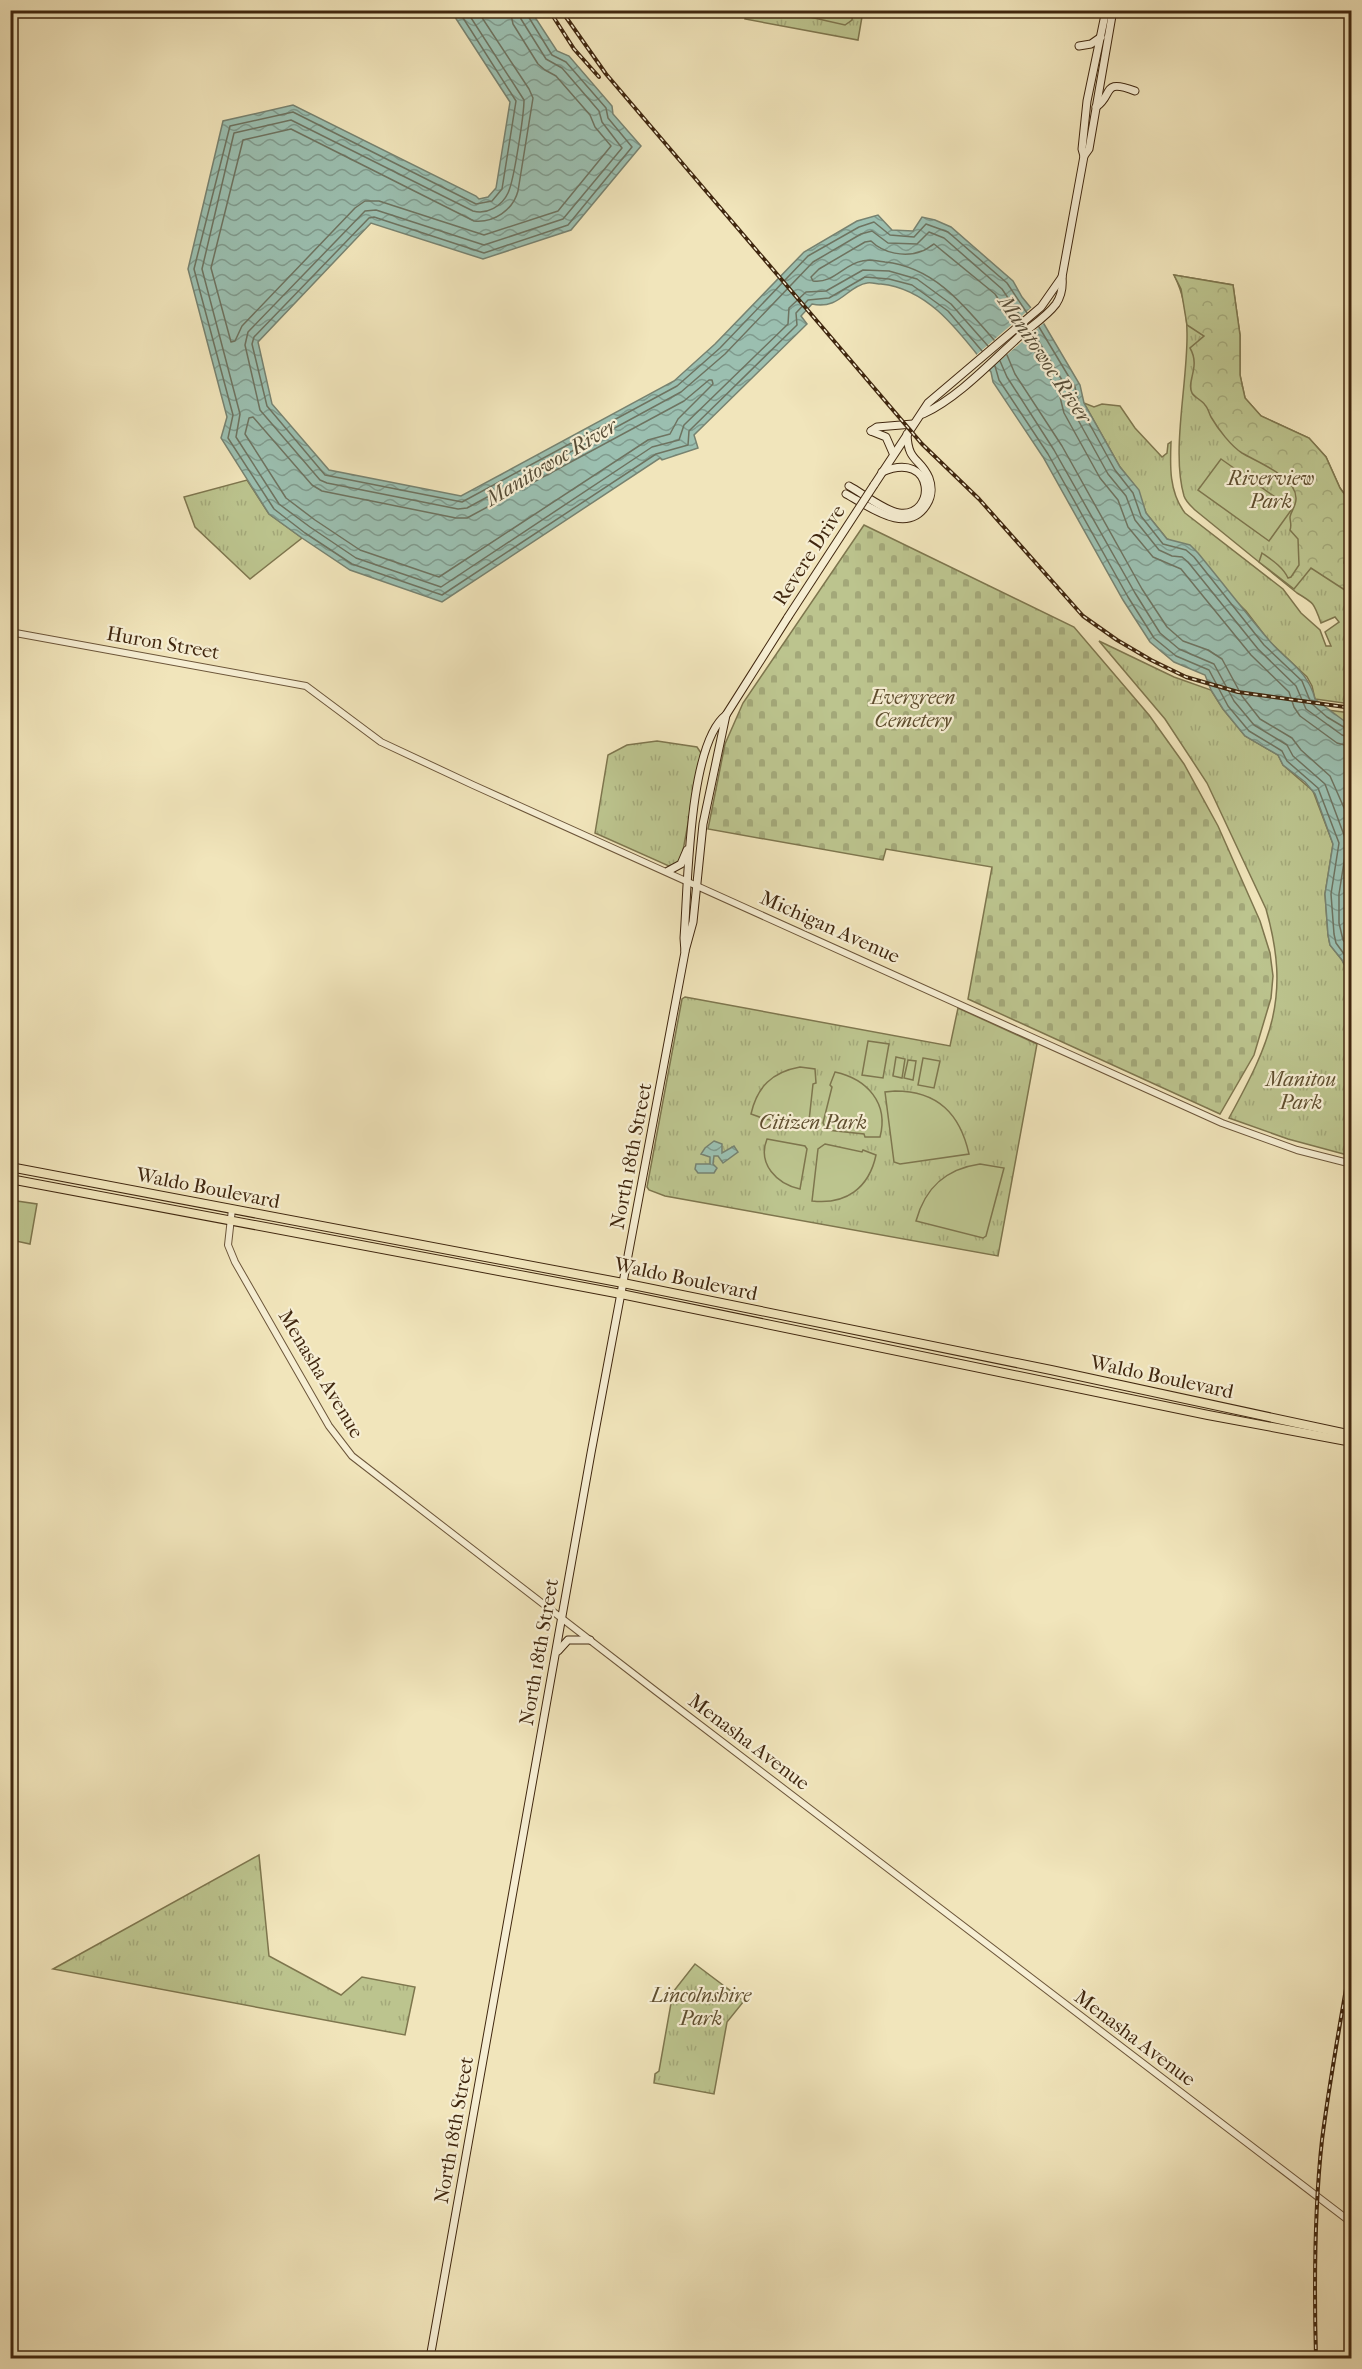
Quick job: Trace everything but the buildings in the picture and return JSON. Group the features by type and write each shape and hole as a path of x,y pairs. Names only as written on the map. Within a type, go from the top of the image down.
{"main road":[{"path":"1084,156 1083,126 1106,10"},
{"path":"1084,156 1089,149 1113,10"},
{"path":"1079,45 1091,45 1101,37"},
{"path":"1097,104 1102,103 1106,92 1112,87 1120,86 1135,91"},
{"path":"1090,89 1097,104"},
{"name":"Revere Drive","path":"923,414 933,409 985,367 1041,319 1058,300 1063,286 1062,277 1084,156"},
{"name":"Revere Drive","path":"718,746 726,715 893,453 928,404 1035,312 1046,301 1062,277"},
{"path":"893,453 886,437 871,431 877,427 914,424"},
{"path":"846,494 895,519 911,518 920,513 929,500 931,486 926,472 909,452 907,433"},
{"path":"849,486 895,512 910,512 922,503 926,486 918,472 911,467 900,466 882,472"},
{"name":"Revere Drive","path":"707,745 718,721 726,715"},
{"name":"North 18th Street","path":"685,952 694,809 707,745"},
{"name":"North 18th Street","path":"430,2358 623,1283 685,952 693,922 702,830 718,746"},
{"path":"668,871 681,864 691,842"},
{"name":"Waldo Boulevard","path":"10,1167 623,1283 1042,1368 1352,1435"},
{"name":"Waldo Boulevard","path":"10,1179 621,1294 1208,1415 1352,1442"},
{"path":"556,1653 568,1640 590,1641"}],"street":[{"name":"Huron Street","path":"10,632 310,687"},
{"name":"Michigan Avenue","path":"310,687 381,742 1222,1123 1296,1150 1352,1164"},
{"name":"Menasha Avenue","path":"232,1209 228,1245 235,1262 341,1444 352,1456 590,1641 1352,2223"}],"green space":[{"path":"747,11 863,11 858,40 745,19"},
{"path":"783,11 853,11 852,20 845,25"},
{"name":"Riverview Park","path":"1174,275 1233,285 1240,335 1240,375 1245,398 1261,416 1309,438 1326,457 1340,488 1351,503 1351,525 1344,563 1351,565 1351,704 1315,699 1307,677 1269,641 1246,611 1176,543 1167,539 1146,513 1138,490 1120,467 1084,403 1094,407 1102,404 1120,406 1135,428 1162,457 1167,453 1168,444 1171,442 1173,488 1185,513 1283,589 1301,613 1320,630 1326,646 1331,646 1325,632 1339,622 1335,617 1321,623 1315,607 1310,602 1195,510 1185,498 1180,478 1179,458 1187,326 1182,296"},
{"path":"1174,275 1233,285 1240,335 1240,375 1245,398 1261,416 1309,438 1326,457 1340,488 1351,503 1351,525 1344,563 1351,565 1351,594 1311,568 1294,589 1259,562 1262,553 1280,567 1288,578 1299,565 1298,539 1290,530 1290,517 1296,502 1295,491 1275,471 1242,453 1234,446 1217,427 1206,406 1192,393 1194,361 1190,348 1204,336 1187,325 1181,289"},
{"path":"1221,459 1292,509 1269,541 1198,490"},
{"path":"247,480 269,514 302,538 250,579 195,527 184,497"},
{"name":"Evergreen Cemetery","path":"864,525 1074,627 1149,715 1184,764 1218,826 1260,921 1270,953 1273,976 1271,998 1254,1055 1220,1114 968,999 992,867 886,849 883,860 708,829 725,744 743,703"},
{"name":"Manitou Park","path":"1099,641 1174,677 1211,690 1245,736 1278,755 1283,765 1313,791 1333,844 1325,894 1330,945 1342,960 1351,979 1351,1156 1288,1139 1229,1118 1256,1065 1273,1018 1277,968 1266,909 1207,783 1165,719"},
{"path":"1327,710 1351,713 1351,726"},
{"path":"657,741 697,747 701,753 681,860 671,867 595,833 608,755 627,745"},
{"name":"Citizen Park","path":"685,997 950,1046 958,1008 1037,1044 998,1256 665,1196 649,1190 647,1187 682,999"},
{"path":"868,1041 889,1044 883,1078 862,1075"},
{"path":"896,1057 905,1059 902,1078 893,1076"},
{"path":"923,1058 940,1061 934,1088 918,1085"},
{"path":"908,1060 916,1061 913,1080 904,1078"},
{"path":"800,1067 815,1069 816,1083 813,1084 809,1121 802,1125 765,1119 751,1114 757,1096 767,1082 781,1073"},
{"path":"835,1072 857,1080 873,1094 881,1113 880,1137 865,1137 864,1134 827,1130 823,1123 832,1087 830,1085"},
{"path":"885,1092 923,1095 935,1100 945,1108 960,1127 969,1154 900,1164 894,1162"},
{"path":"767,1139 805,1146 807,1149 800,1189 784,1183 771,1171 765,1157"},
{"path":"825,1144 862,1152 863,1150 876,1155 868,1177 854,1192 835,1200 812,1201 818,1149"},
{"path":"980,1164 1004,1168 986,1236 983,1238 916,1221 925,1199 938,1182 957,1170"},
{"path":"10,1200 37,1204 30,1244 11,1240"},
{"path":"259,1855 269,1956 341,1995 362,1977 415,1987 405,2035 53,1969"},
{"name":"Lincolnshire Park","path":"695,1964 744,2001 727,2022 714,2094 654,2083 655,2074 659,2071 673,1992"}],"water":[{"name":"Manitowoc River","path":"451,11 531,11 557,51 569,56 612,106 613,114 641,146 571,230 483,259 371,223 258,342 272,404 329,470 461,496 674,381 715,344 804,252 857,221 878,215 892,230 913,231 922,217 951,227 1013,281 1022,297 1044,324 1080,385 1084,403 1120,467 1139,490 1146,513 1167,539 1190,545 1198,553 1268,639 1302,673 1315,699 1351,726 1351,979 1342,960 1330,945 1328,935 1325,894 1333,844 1315,794 1305,782 1283,765 1278,755 1245,736 1223,709 1205,675 1174,662 1150,642 1123,600 1043,457 993,382 991,372 944,316 915,295 899,288 867,283 854,288 830,304 812,304 801,316 807,324 694,435 698,448 662,460 660,458 442,602 350,570 269,514 221,438 227,417 188,269 223,121 293,105 479,199 488,197 496,188 510,102"},
{"path":"714,1141 722,1144 722,1153 734,1146 738,1152 723,1163 718,1156 714,1156 713,1164 717,1168 714,1173 698,1173 695,1169 696,1164 710,1164 710,1157 701,1154"}],"pier":[{"path":"1032,307 1044,323 989,370 975,356"}],"railway":[{"path":"549,10 574,49 599,77"},
{"path":"561,10 606,74 922,444 979,499 1083,616 1117,640 1186,677 1238,692 1352,708"},
{"path":"1316,2358 1315,2249 1319,2167 1352,1955"}]}
